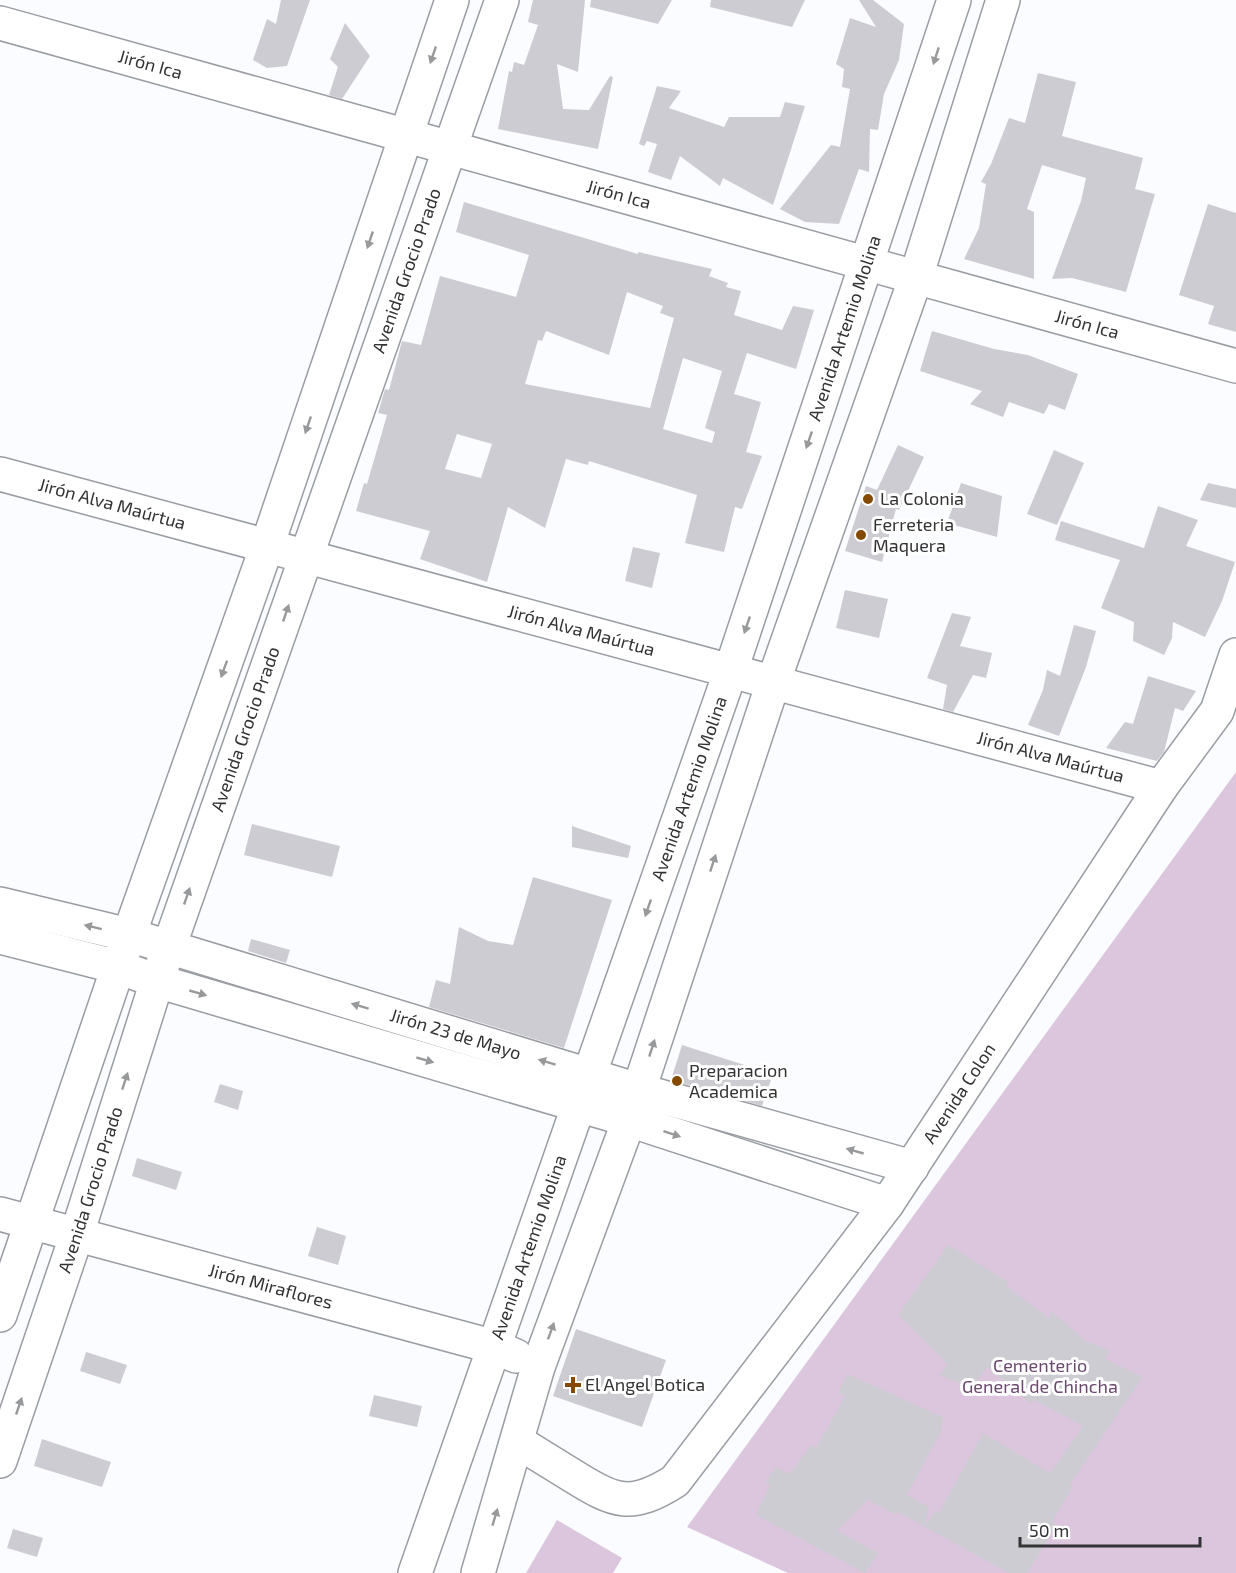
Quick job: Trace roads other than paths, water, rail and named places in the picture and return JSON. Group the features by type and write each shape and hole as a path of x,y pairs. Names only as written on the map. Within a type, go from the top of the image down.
{"street":[{"path":"0,1315 118,967 267,546 452,0"},
{"name":"Avenida Grocio Prado","path":"0,1461 77,1234 157,981 501,0"},
{"name":"Avenida Artemio Molina","path":"415,1573 731,670 954,0"},
{"path":"478,1573 538,1367 633,1105 773,683 916,277 1003,0"},
{"name":"Jirón Ica","path":"0,23 868,262 1236,366"},
{"name":"Jirón Alva Maúrtua","path":"0,474 1161,787"},
{"name":"Avenida Colon","path":"518,1442 605,1496 625,1499 640,1498 657,1492 675,1481 887,1204 1161,787 1217,711 1236,655"},
{"name":"Jirón 23 de Mayo","path":"0,904 129,936 590,1075 633,1105 887,1204"},
{"name":"Jirón 23 de Mayo","path":"0,937 118,967 157,981 580,1106 633,1105 912,1167"},
{"name":"Jirón Miraflores","path":"0,1214 495,1347 538,1367"}],"place":[{"name":"La Colonia","path":"868,499"},
{"name":"Ferreteria Maquera","path":"861,535"},
{"name":"Preparacion Academica","path":"677,1081"},
{"name":"El Angel Botica","path":"573,1385"}],"park label":[{"name":"Cementerio General de Chincha","path":"1040,1376"}]}
